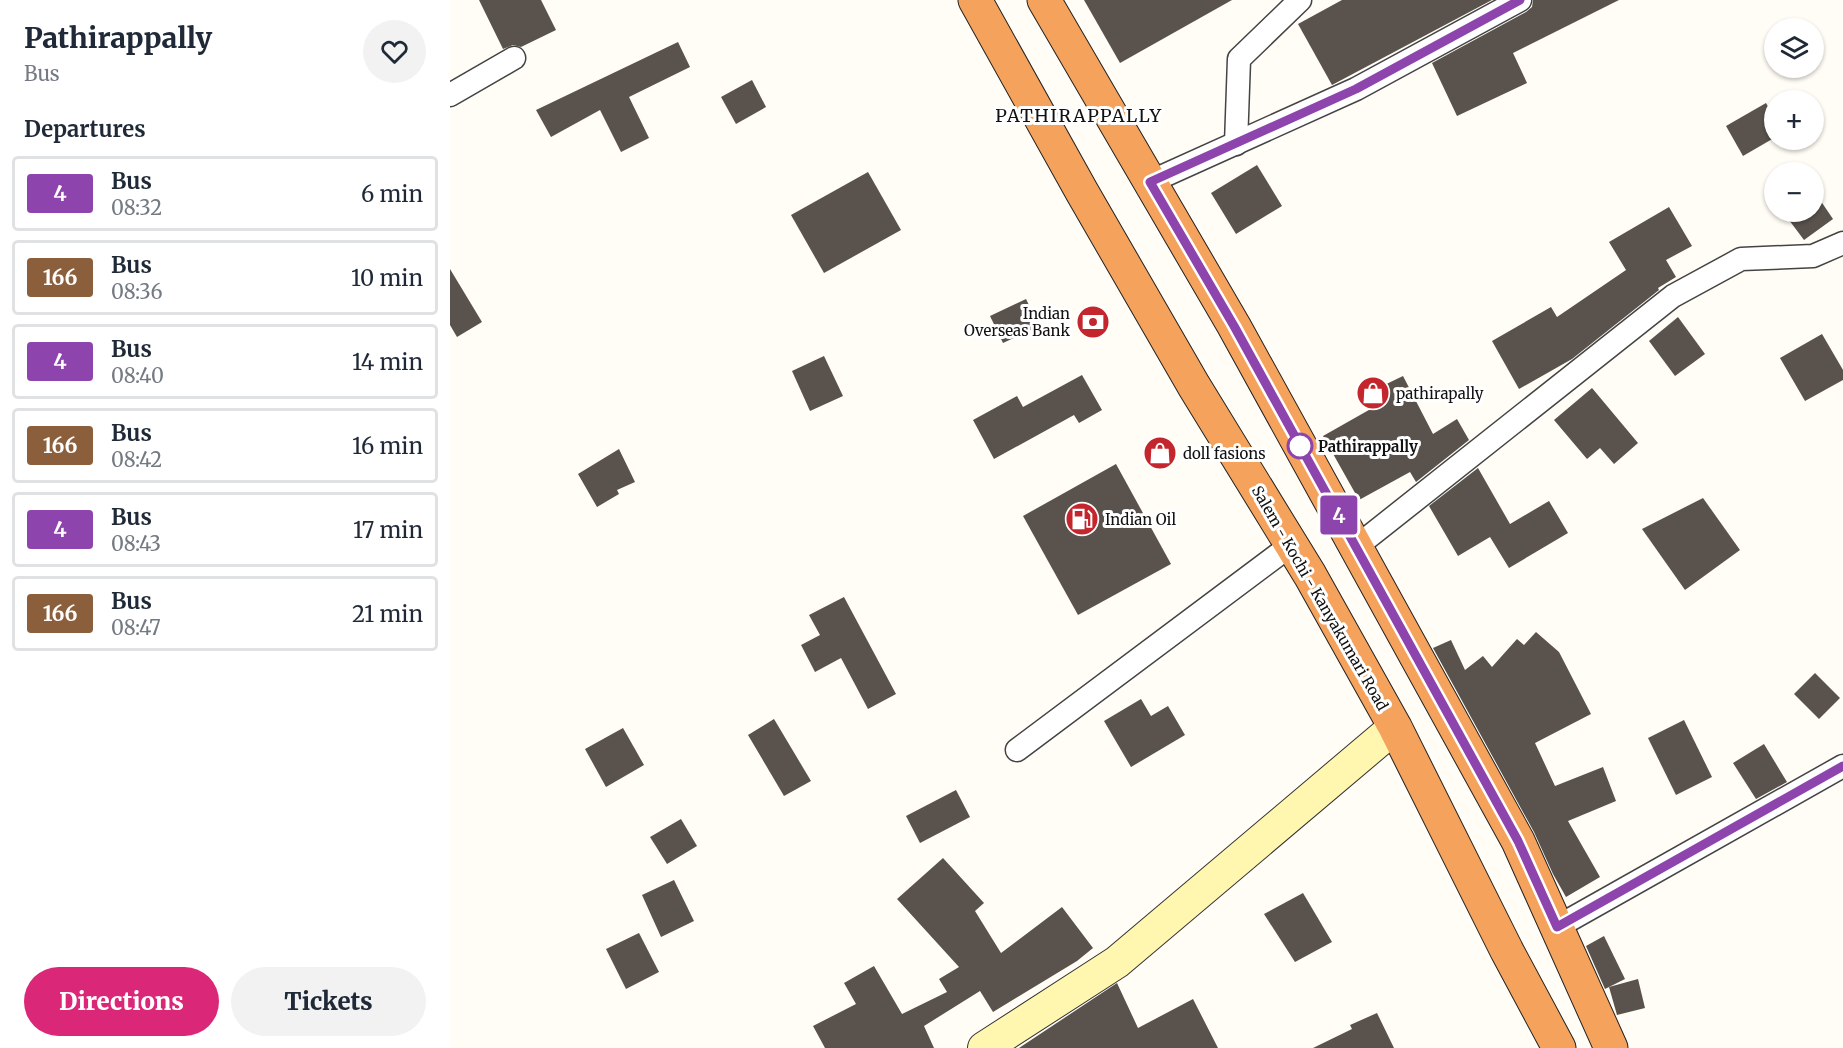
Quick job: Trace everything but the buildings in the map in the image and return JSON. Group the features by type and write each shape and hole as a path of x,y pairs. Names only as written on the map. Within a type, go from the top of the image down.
{"highway":[{"name":"Salem - Kochi - Kanyakumari Road","path":"975,0 1194,386 1291,545 1395,727 1507,951 1559,1048"},
{"path":"1044,0 1234,326 1518,841 1611,1048"}],"main road":[{"path":"984,1048 1117,962 1395,727"}],"street":[{"path":"1236,144 1239,59 1300,0"},
{"path":"1150,182 1356,89 1520,0"},
{"path":"450,95 514,58"},
{"path":"1356,547 1673,296 1741,260 1813,256 1843,243"},
{"path":"1017,750 1291,545"},
{"path":"1557,927 1843,766"}],"bus line":[{"name":"4","path":"1520,0 1356,89 1150,182 1234,326 1518,841 1557,927 1843,766"}],"place":[{"name":"Indian Overseas Bank","path":"1093,322"},
{"name":"pathirapally","path":"1373,393"},
{"name":"Pathirappally","path":"1300,446"},
{"name":"doll fasions","path":"1160,453"},
{"name":"Indian Oil","path":"1082,519"}],"district":[{"name":"PATHIRAPPALLY","path":"1079,115"}]}
